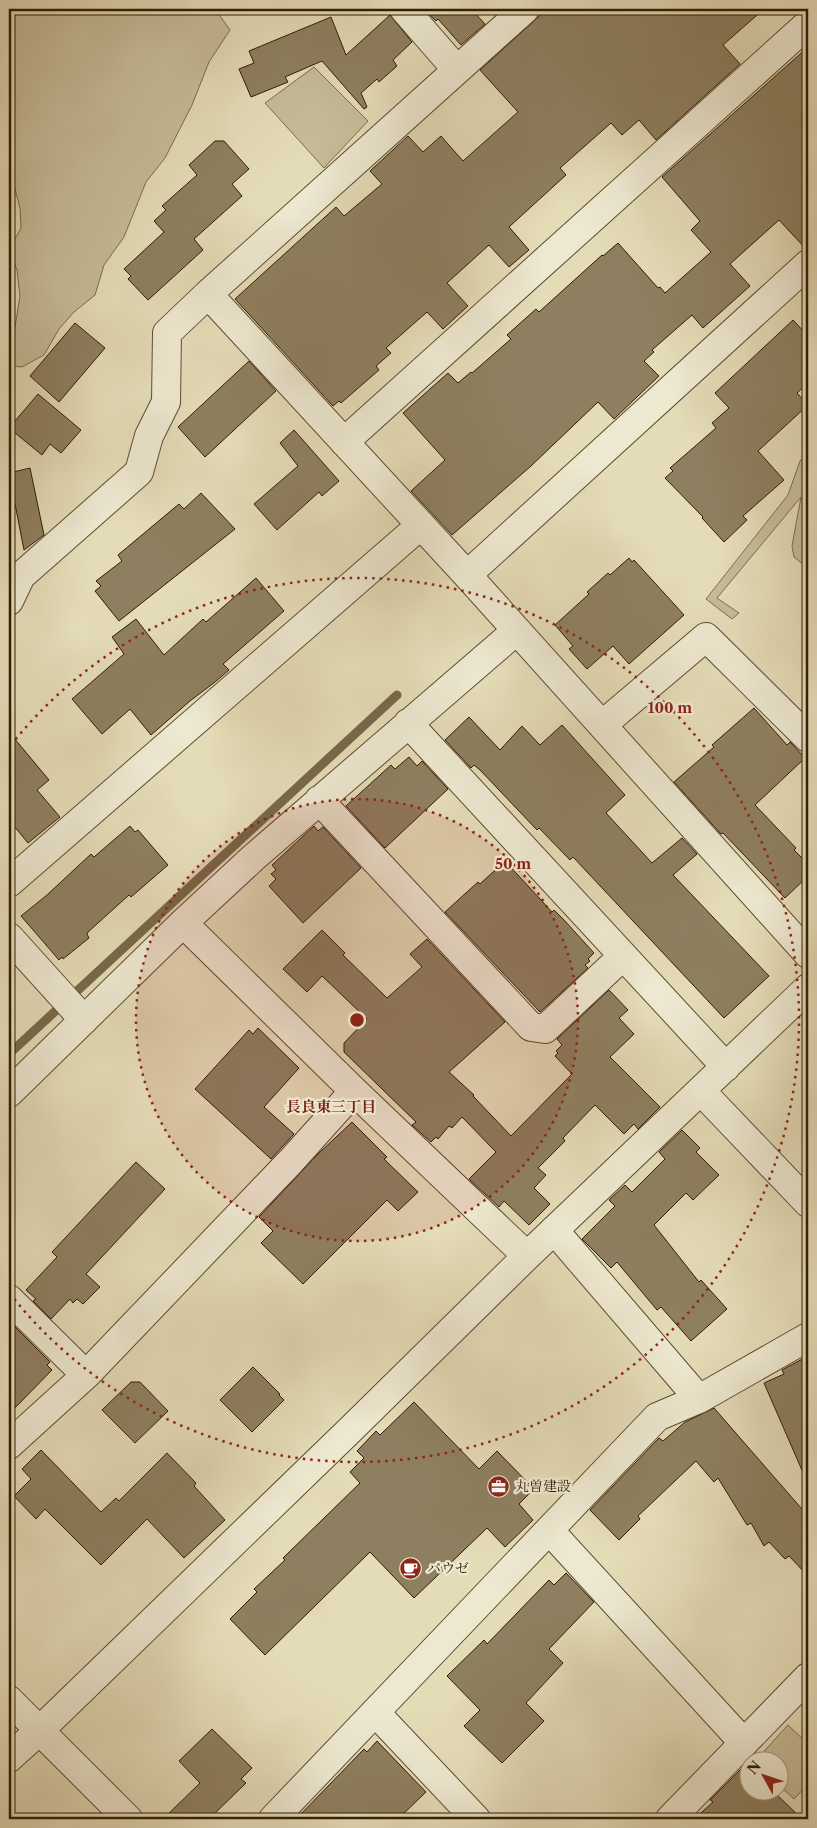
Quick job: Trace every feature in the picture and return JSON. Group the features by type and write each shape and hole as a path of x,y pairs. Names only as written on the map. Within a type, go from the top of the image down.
{"street":[{"path":"404,9 458,70"},
{"path":"9,601 21,576 140,472 149,436 166,402 168,333 208,294 525,9"},
{"path":"344,442 808,24"},
{"path":"467,575 808,264"},
{"path":"208,294 467,575 808,954"},
{"path":"9,882 421,525"},
{"path":"9,1093 70,1005 183,923 319,800 516,631"},
{"path":"602,725 706,637 808,738"},
{"path":"408,723 726,1067"},
{"path":"319,800 531,1027 545,1029 623,956"},
{"path":"183,923 354,1091 527,1256"},
{"path":"9,937 70,1005"},
{"path":"9,1758 343,1437 527,1256 808,988"},
{"path":"701,1090 808,1203"},
{"path":"9,1445 86,1375 291,1161 354,1091"},
{"path":"554,1230 699,1399"},
{"path":"9,1299 86,1375"},
{"path":"273,1819 657,1416 699,1399 808,1337"},
{"path":"549,1530 744,1743"},
{"path":"670,1819 808,1677"},
{"path":"9,1700 128,1819"},
{"path":"375,1712 476,1819"}],"shaded area":[{"path":"9,9 215,9 230,30 209,62 192,105 165,158 146,182 124,237 104,265 95,295 74,312 59,329 44,355 22,367 12,366 11,352 20,296 17,270 11,255 12,244 21,228 20,208 9,176"},
{"path":"314,67 368,121 324,168 265,103"},
{"path":"808,452 808,568 794,557 792,546 801,497 717,598 739,613 732,619 706,599 788,495 800,461"},
{"path":"788,1725 808,1744 808,1784 794,1799 790,1795 790,1750 765,1750"}],"building":[{"path":"424,9 471,9 485,24 461,45 438,19 436,21"},
{"path":"547,9 764,9 723,45 740,64 656,140 639,120 622,135 611,123 560,168 566,175 509,227 529,250 509,267 489,245 447,283 468,306 443,329 427,312 386,348 391,353 376,366 379,370 341,403 339,401 333,406 235,299 336,207 344,216 382,184 370,171 408,136 423,152 441,136 463,161 518,112 480,70"},
{"path":"390,15 412,42 393,60 397,66 379,82 377,79 361,93 367,107 364,109 322,61 285,77 288,82 251,97 239,69 254,63 249,51 331,17 346,55"},
{"path":"808,47 808,249 779,220 730,264 750,286 703,328 692,315 652,350 654,352 644,361 659,376 614,419 598,402 531,466 452,535 411,491 445,460 403,413 448,373 458,383 472,373 511,339 507,335 536,309 539,312 618,243 658,288 660,287 665,293 711,252 691,230 700,221 662,177"},
{"path":"215,141 224,141 249,169 232,184 242,196 194,239 203,250 148,300 128,279 131,276 124,269 164,232 154,221 166,210 162,206 197,175 189,165"},
{"path":"793,320 808,336 808,383 797,393 808,405 758,451 784,480 743,516 747,520 724,542 703,517 665,478 673,471 670,468 716,428 712,423 729,408 715,393"},
{"path":"75,323 105,348 59,402 30,376"},
{"path":"249,361 276,391 205,457 178,427"},
{"path":"38,394 81,430 61,453 50,444 42,455 9,428"},
{"path":"294,430 339,481 322,496 319,492 277,530 254,504 298,466 280,443"},
{"path":"30,468 44,535 24,550 9,473"},
{"path":"201,493 235,529 119,621 95,591 101,586 96,581 122,561 118,555 179,504 184,509"},
{"path":"629,558 632,562 634,560 684,615 629,664 613,646 587,669 569,649 573,646 555,625 589,594 587,592 608,573 610,575"},
{"path":"256,578 284,611 223,664 229,670 151,735 130,709 102,734 72,699 124,654 112,637 136,619 164,655 203,619 206,622"},
{"path":"754,708 787,745 790,742 805,758 755,805 796,848 794,850 808,864 808,876 785,898 723,833 721,834 674,782"},
{"path":"469,717 500,750 522,726 540,745 562,725 625,795 606,813 652,863 682,838 697,854 673,875 769,976 724,1018 573,857 570,860 539,828 537,830 480,770 474,765 471,768 445,740"},
{"path":"9,732 49,780 37,790 60,817 28,843 9,820"},
{"path":"409,757 417,766 422,761 448,789 385,848 346,806 391,765 395,769"},
{"path":"130,826 135,832 138,830 168,865 131,897 129,895 88,932 89,938 63,959 62,957 59,960 21,916 47,895 91,854 94,857"},
{"path":"314,826 318,831 323,827 361,868 303,923 269,886 276,879 271,874 276,870 272,865"},
{"path":"505,861 552,912 554,910 594,953 588,959 590,961 585,965 588,968 540,1012 445,912"},
{"path":"322,930 345,953 343,955 387,998 422,967 410,954 427,939 505,1022 449,1072 474,1095 511,1136 572,1074 555,1056 558,1053 556,1051 562,1045 557,1039 609,990 628,1010 619,1018 634,1034 610,1057 660,1107 638,1129 634,1124 624,1134 595,1105 563,1138 565,1141 538,1168 546,1175 534,1188 550,1204 529,1225 504,1201 499,1207 469,1179 496,1152 462,1117 452,1128 449,1126 438,1139 436,1137 431,1142 412,1125 416,1122 344,1052 344,1043 367,1019 322,976 307,992 283,969"},
{"path":"258,1028 299,1068 264,1107 294,1134 271,1159 195,1089 249,1030 253,1034"},
{"path":"352,1122 387,1157 384,1159 418,1192 398,1211 387,1200 303,1284 261,1243 273,1231 259,1217 317,1155"},
{"path":"682,1130 700,1148 696,1152 719,1175 693,1200 686,1193 654,1225 699,1282 701,1280 727,1309 691,1341 661,1307 657,1310 617,1262 611,1268 582,1239 615,1206 609,1200 625,1185 632,1192 665,1159 659,1152"},
{"path":"136,1162 165,1189 86,1274 100,1287 83,1304 77,1299 73,1303 70,1299 51,1319 33,1301 36,1299 26,1290 57,1257 52,1252"},
{"path":"9,1321 50,1362 47,1365 52,1370 9,1414"},
{"path":"808,1356 808,1484 764,1383 784,1374 782,1370"},
{"path":"253,1367 284,1400 252,1432 220,1400"},
{"path":"131,1382 140,1382 168,1411 135,1443 102,1410"},
{"path":"414,1402 479,1469 497,1451 534,1489 519,1504 533,1520 505,1547 487,1528 414,1598 370,1552 265,1655 230,1619 257,1592 254,1589 285,1560 283,1558 360,1483 350,1472 364,1458 357,1451 376,1431 380,1435"},
{"path":"714,1408 808,1516 808,1576 789,1556 785,1559 769,1542 764,1546 751,1523 747,1525 718,1478 714,1482 696,1461 638,1516 640,1519 619,1540 590,1510 659,1438 663,1441 685,1422"},
{"path":"41,1450 101,1512 116,1498 119,1501 167,1453 196,1483 194,1486 225,1520 184,1558 147,1519 101,1565 45,1509 36,1519 14,1496 31,1479 22,1469"},
{"path":"566,1573 594,1602 549,1649 563,1663 526,1703 544,1721 502,1763 464,1726 480,1710 447,1676 484,1640 487,1644 549,1580 554,1585"},
{"path":"212,1729 252,1768 241,1779 246,1783 209,1819 163,1819 200,1783 179,1761"},
{"path":"377,1741 426,1792 398,1819 296,1819 364,1749 367,1752"},
{"path":"740,1770 740,1800 782,1800 802,1819 694,1819 713,1802 710,1800"}],"waterway":[{"path":"9,1054 397,695"}],"place":[{"name":"丸曽建設","path":"499,1486"},
{"name":"パウゼ","path":"411,1568"}],"district":[{"name":"長良東三丁目","path":"331,1107"}]}
